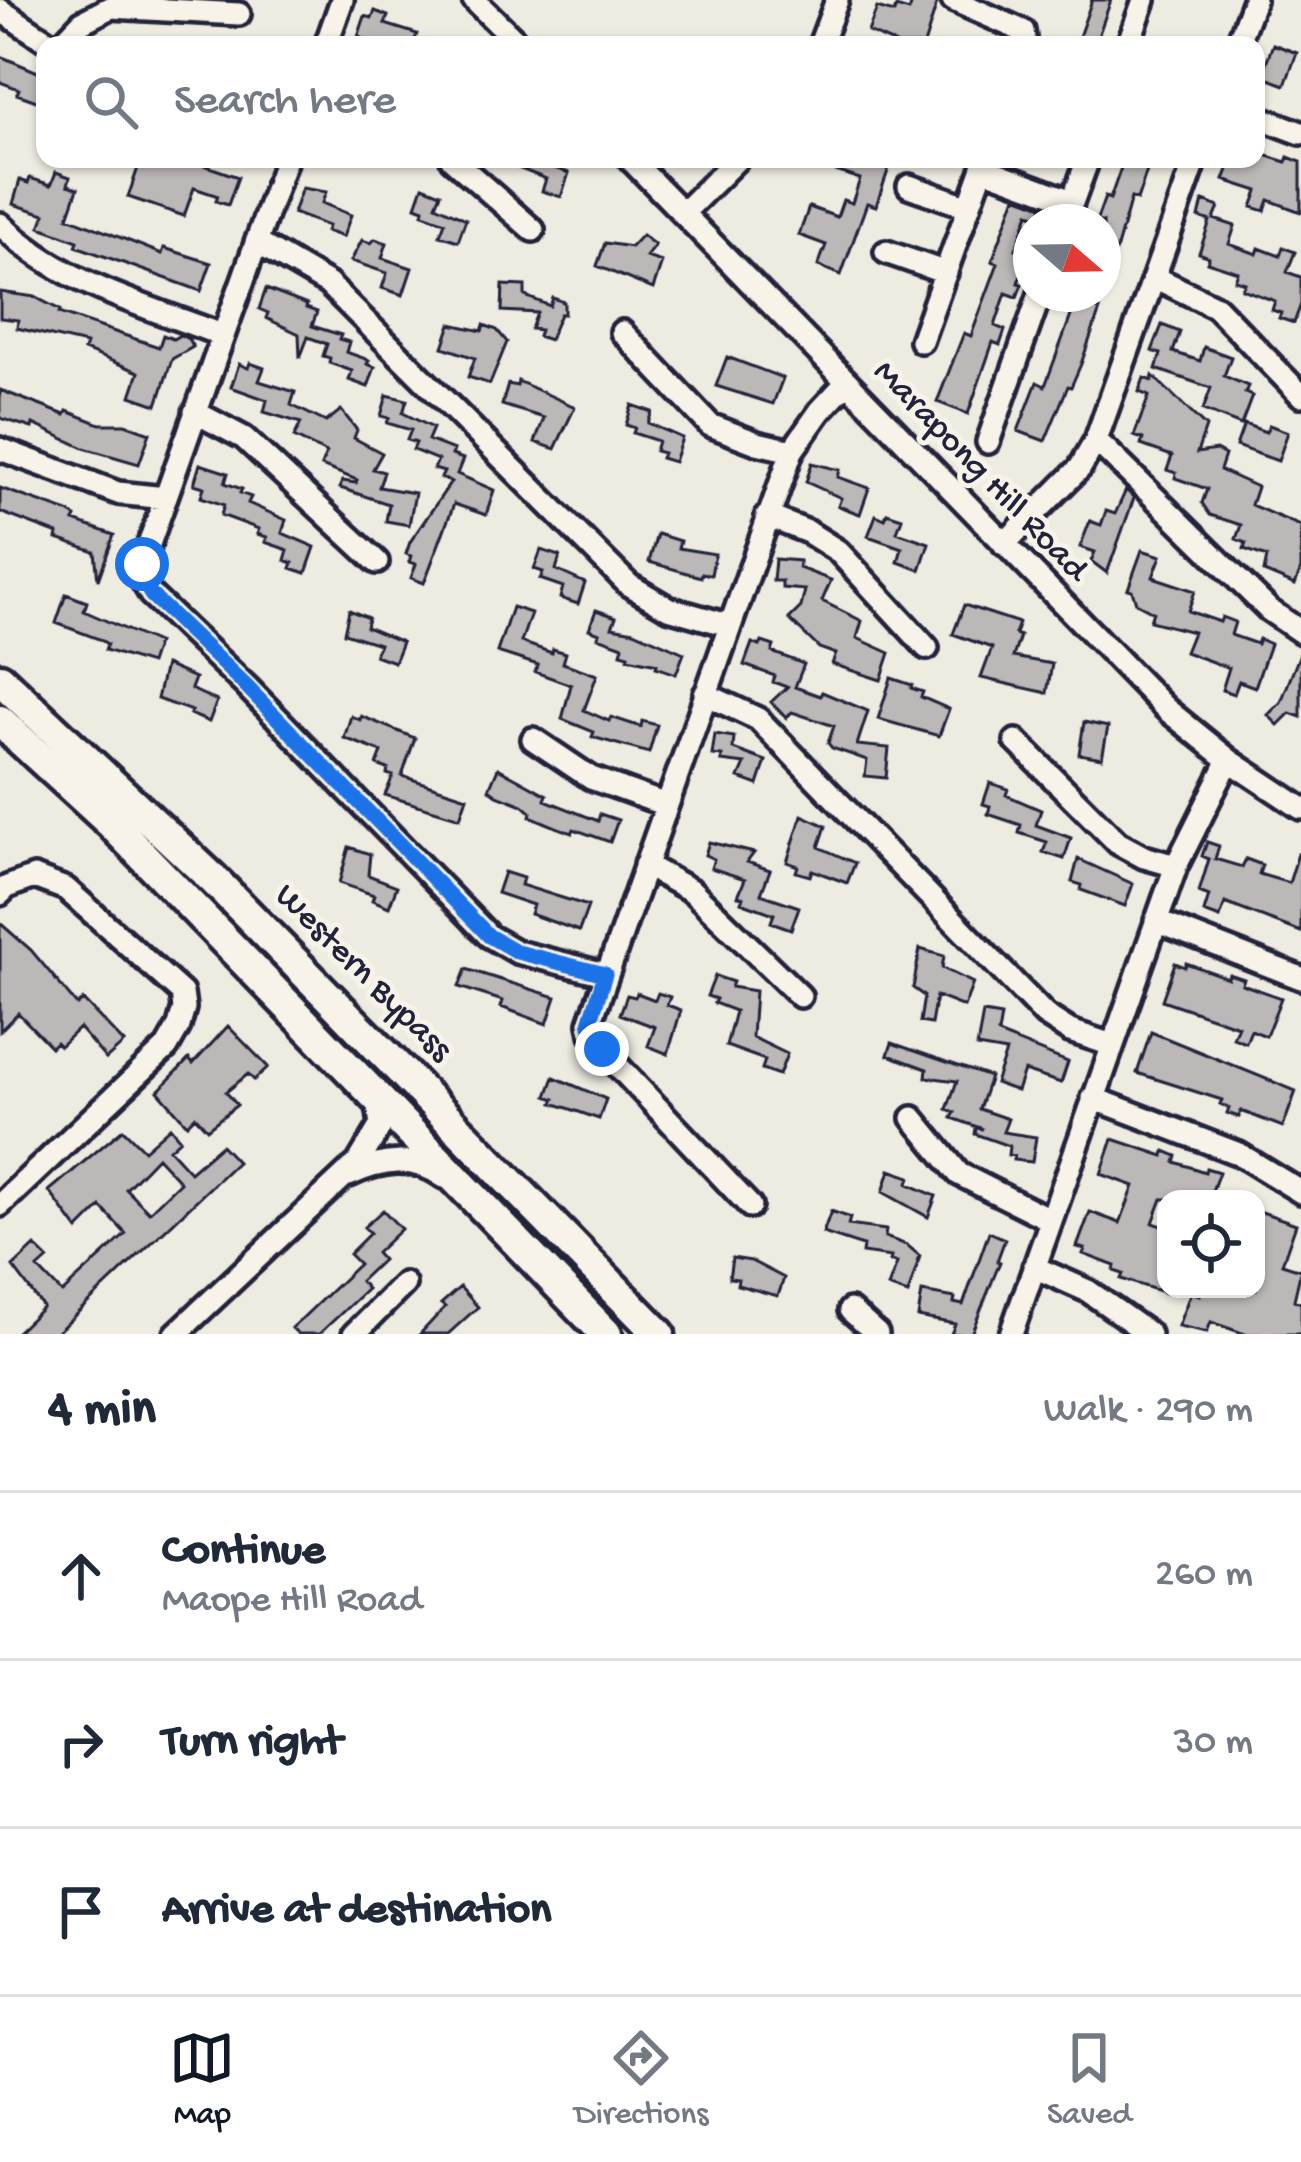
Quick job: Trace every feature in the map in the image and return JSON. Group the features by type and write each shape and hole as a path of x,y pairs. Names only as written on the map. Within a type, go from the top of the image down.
{"highway":[{"name":"Western Bypass","path":"0,679 213,878 659,1334"},
{"name":"Western Bypass","path":"0,722 112,824 606,1334"}],"street":[{"path":"329,36 342,0"},
{"path":"823,36 836,0"},
{"path":"953,0 1012,22 1024,36"},
{"path":"1131,36 1144,0"},
{"path":"1241,36 1254,0"},
{"path":"482,2 512,36"},
{"path":"67,36 111,7 239,14"},
{"path":"0,10 42,36"},
{"path":"1265,119 1301,133"},
{"path":"279,168 142,564 142,580 151,595 489,936 517,952 605,974"},
{"path":"462,168 533,230"},
{"name":"Marapong Hill Road","path":"639,168 1166,709 1229,760 1301,808"},
{"path":"682,213 728,168"},
{"path":"921,341 984,168"},
{"path":"992,168 1054,204"},
{"path":"1071,204 1085,168"},
{"path":"1004,544 1080,467 1096,440 1154,277 1186,168"},
{"path":"909,187 969,207"},
{"path":"0,224 61,271 222,334"},
{"path":"256,242 328,284 629,585 668,608 728,626"},
{"path":"886,252 946,273"},
{"path":"1154,277 1216,307 1301,394"},
{"path":"988,442 1034,312"},
{"path":"622,332 710,425 744,440 792,451"},
{"path":"750,1206 592,1034 593,1007 792,451 846,383"},
{"path":"195,412 244,439 377,562"},
{"path":"1096,440 1269,610 1301,632"},
{"path":"0,448 118,493 164,498"},
{"path":"767,516 808,532 838,551 927,648"},
{"path":"705,694 758,719 1045,1015 1112,1045"},
{"path":"533,739 592,778 666,805"},
{"path":"1016,741 1118,843 1176,866"},
{"path":"1011,1334 1176,866 1229,760"},
{"path":"645,865 692,891 800,996"},
{"path":"0,895 7,886 34,877 66,889 182,992 184,1008 166,1047 0,1204"},
{"path":"1156,922 1301,978"},
{"path":"176,1334 343,1178 378,1133 381,1111 376,1092"},
{"path":"1093,1098 1239,1154 1301,1192"},
{"path":"913,1118 959,1174 1051,1220"},
{"path":"343,1178 379,1163 421,1164 485,1211"},
{"path":"1034,1267 1088,1291 1150,1334"},
{"path":"355,1334 404,1284"},
{"path":"850,1310 877,1334"}],"building":[{"path":"913,0 938,0 927,36 868,32 877,8 909,11"},
{"path":"1092,0 1111,0 1098,36 1079,36"},
{"path":"375,11 388,16 385,24 416,36 358,36 365,16 372,18"},
{"path":"1273,44 1297,53 1285,85 1265,78"},
{"path":"0,56 36,71 36,101 17,94 19,89 0,82"},
{"path":"1265,155 1301,162 1301,212 1269,200 1265,211 1252,207 1258,191 1224,180 1229,168 1265,168"},
{"path":"138,168 212,168 238,177 228,205 194,188 184,216 128,197"},
{"path":"518,168 569,173 561,197 542,191 546,179"},
{"path":"889,168 876,206 867,203 841,275 818,266 826,245 799,235 809,207 837,217 843,200 852,203 860,179 836,171"},
{"path":"1121,168 1148,168 1137,200 1131,198 1121,234 1121,204 1102,204 1105,197 1110,199"},
{"path":"56,172 70,177 68,185 78,188 68,217 162,254 164,248 211,263 201,291 76,246 78,241 40,227 45,214 13,204 20,180 51,185"},
{"path":"423,186 441,193 436,205 466,219 458,241 440,235 445,222 423,214 424,209 416,206"},
{"path":"302,188 326,192 322,203 351,215 343,237 293,213"},
{"path":"1016,196 1038,204 1013,204"},
{"path":"1203,201 1219,207 1214,219 1235,226 1229,244 1257,254 1259,248 1280,256 1283,247 1295,252 1287,272 1301,277 1301,304 1294,323 1272,310 1275,301 1242,289 1245,283 1235,280 1238,272 1207,262 1209,257 1199,253 1210,221 1199,217"},
{"path":"1013,204 1013,296 1006,293 995,326 1005,330 1000,345 993,342 968,414 937,402 964,333 971,336 998,263 992,261"},
{"path":"642,235 655,245 646,257 662,262 653,289 597,266 605,243 631,247"},
{"path":"375,239 387,243 382,258 412,268 403,295 382,288 387,273 351,261 362,240 371,243"},
{"path":"503,285 525,286 525,296 550,306 553,298 564,302 564,314 549,340 538,336 540,330 531,329 537,313 502,311"},
{"path":"266,289 307,305 317,312 312,326 341,335 339,339 349,342 346,352 369,360 367,364 375,367 368,387 349,380 352,371 329,363 330,358 323,356 327,344 308,337 300,358 299,334 266,318 268,313 259,309"},
{"path":"0,292 35,297 59,313 159,347 163,335 173,339 180,335 193,347 172,359 157,405 131,396 139,372 84,350 86,344 17,328 18,320 0,318"},
{"path":"1072,312 1099,312 1045,441 1018,431 1037,382 1045,386"},
{"path":"451,324 482,331 484,325 497,330 507,342 490,384 468,377 475,358 443,347"},
{"path":"1162,325 1180,332 1173,352 1200,361 1204,347 1231,357 1224,376 1248,386 1245,393 1252,396 1241,425 1203,410 1211,388 1156,369 1161,354 1152,351"},
{"path":"727,357 783,378 773,404 716,386"},
{"path":"250,363 264,368 259,381 295,392 291,405 326,422 341,410 357,430 354,438 382,453 373,469 384,472 379,487 415,493 409,525 386,521 389,504 340,488 342,481 357,480 321,466 326,453 294,437 301,423 264,412 267,400 231,387 239,364 248,368"},
{"path":"1153,376 1206,427 1197,453 1216,450 1225,455 1220,470 1257,487 1251,505 1301,526 1301,569 1295,585 1264,572 1267,557 1244,549 1246,543 1236,539 1241,525 1210,515 1202,503 1207,489 1175,478 1176,473 1167,470 1172,456 1141,445 1143,439 1134,436 1149,396 1139,392 1144,378 1152,381"},
{"path":"518,381 575,407 555,449 535,442 544,418 502,405 508,384 517,386"},
{"path":"0,390 65,415 67,411 100,424 125,424 150,433 139,464 84,448 33,424 32,428 0,418"},
{"path":"387,395 407,400 403,413 433,428 428,440 454,450 452,455 463,459 457,474 494,490 486,515 454,504 424,583 411,578 416,564 406,554 451,482 441,478 444,472 434,469 438,460 413,450 416,443 407,440 411,430 387,423 389,418 381,416"},
{"path":"632,405 652,412 648,423 682,438 674,462 655,451 658,441 633,433 635,428 626,425"},
{"path":"1244,424 1266,432 1269,425 1288,432 1278,461 1236,446"},
{"path":"812,463 840,470 838,477 869,488 860,514 838,506 841,498 806,482"},
{"path":"200,464 228,473 225,483 242,489 240,493 251,497 248,503 286,520 282,533 315,547 306,573 291,568 293,563 285,560 288,550 265,542 267,537 257,534 259,529 221,515 224,505 201,497 204,487 194,484"},
{"path":"0,488 66,511 76,517 74,521 114,535 98,580 95,552 0,512"},
{"path":"1126,490 1134,498 1107,573 1091,561 1095,552 1080,547 1090,521 1101,525 1106,511 1115,514"},
{"path":"887,513 902,518 897,532 929,543 920,570 898,562 902,548 868,536 876,515 885,519"},
{"path":"657,534 680,541 678,548 715,554 711,575 702,573 701,577 649,562"},
{"path":"541,550 560,556 556,570 585,583 578,604 560,598 563,587 540,579 543,572 534,569"},
{"path":"1142,550 1161,556 1153,577 1195,591 1188,611 1235,622 1231,635 1270,644 1255,687 1239,681 1234,694 1222,690 1229,668 1185,652 1193,632 1150,621 1153,612 1136,603 1128,589"},
{"path":"775,559 799,561 799,568 831,580 822,601 862,621 857,638 890,653 881,680 832,664 836,654 819,648 789,619 801,607 805,590 782,588 782,581 773,581"},
{"path":"66,594 87,602 84,611 157,643 150,664 105,650 107,644 99,639 56,623"},
{"path":"964,605 1019,623 1013,657 1052,664 1047,693 981,678 992,648 953,634"},
{"path":"512,607 531,613 521,642 566,653 563,663 597,675 584,710 609,721 611,717 641,727 642,721 657,725 649,753 592,737 594,732 562,719 571,685 535,672 538,665 497,652"},
{"path":"349,610 368,618 366,627 402,642 394,662 375,655 379,644 344,633"},
{"path":"596,610 616,617 612,627 634,631 684,653 676,674 628,658 621,653 623,646 598,637 600,633 589,629"},
{"path":"762,642 774,646 772,652 804,664 795,687 820,696 822,692 868,711 857,745 889,748 886,778 865,776 867,760 832,748 828,743 834,726 792,712 786,718 771,702 787,687 773,682 775,676 744,665 752,643 760,646"},
{"path":"1301,651 1301,717 1290,713 1278,725 1268,715 1281,702"},
{"path":"165,665 195,678 191,689 217,701 209,722 157,699"},
{"path":"891,678 912,685 923,692 921,697 949,709 939,736 878,719"},
{"path":"351,716 415,738 402,776 467,797 460,818 385,795 393,776 377,765 382,752 344,738"},
{"path":"1084,722 1108,727 1102,758 1079,754"},
{"path":"715,734 734,737 733,749 766,761 758,785 739,778 745,764 712,755"},
{"path":"498,768 547,795 545,800 598,821 600,814 618,820 610,842 556,827 530,816 523,805 497,795 489,789"},
{"path":"990,783 1041,810 1036,825 1071,838 1064,859 1043,852 1047,842 1019,833 1021,825 988,814 990,806 983,804"},
{"path":"802,815 826,826 819,847 855,863 847,883 812,870 810,876 796,872 798,866 787,862"},
{"path":"709,842 754,853 747,862 770,870 761,894 799,907 791,929 771,922 774,914 741,902 743,897 738,896 745,879 711,868 714,859 705,855"},
{"path":"1207,842 1219,846 1215,859 1242,867 1246,859 1262,865 1259,874 1289,883 1301,855 1301,932 1225,903 1220,918 1204,912 1209,896 1199,892 1209,859 1202,856"},
{"path":"349,847 370,854 368,875 397,886 389,907 372,900 374,895 339,883"},
{"path":"1078,859 1133,884 1125,906 1072,882"},
{"path":"504,872 523,878 521,885 588,906 579,931 530,914 533,905 497,893"},
{"path":"0,923 31,950 77,1005 83,1000 124,1043 106,1059 79,1028 60,1046 56,1042 51,1047 18,1013 0,1031"},
{"path":"920,949 944,956 942,968 973,983 964,1007 936,996 931,1024 920,1022 924,996 913,988"},
{"path":"1175,963 1228,978 1229,974 1244,979 1242,984 1281,998 1266,1036 1251,1030 1246,1043 1233,1038 1238,1026 1162,1000"},
{"path":"466,969 556,997 547,1024 501,1007 503,1001 459,987"},
{"path":"715,976 733,982 731,987 755,991 752,1037 787,1054 779,1075 762,1069 765,1060 726,1046 735,1011 707,996"},
{"path":"637,993 655,1000 658,993 670,997 667,1005 681,1010 668,1054 648,1046 655,1027 620,1014 627,995"},
{"path":"983,1013 1001,1016 998,1034 1068,1062 1061,1083 1024,1071 1017,1091 995,1083 1006,1052 977,1047"},
{"path":"228,1026 268,1067 254,1080 248,1074 226,1092 237,1105 207,1129 195,1116 187,1124 158,1091 189,1059 193,1064"},
{"path":"1151,1032 1296,1091 1283,1127 1241,1111 1239,1117 1227,1113 1229,1108 1220,1104 1222,1100 1137,1073"},
{"path":"892,1043 990,1077 979,1109 1008,1119 1003,1132 1036,1137 1032,1162 1013,1160 1009,1146 975,1134 976,1128 983,1129 952,1118 955,1112 947,1109 957,1081 926,1077 927,1069 888,1055"},
{"path":"554,1077 606,1099 599,1119 553,1103 555,1099 547,1096"},
{"path":"170,1127 180,1139 169,1149 190,1172 221,1145 237,1162 55,1334 15,1334 43,1307 13,1267 35,1246 48,1259 38,1268 62,1293 126,1234 101,1207 78,1230 49,1191 123,1129 144,1150","holes":["157,1157 180,1182 149,1212 126,1189"]},
{"path":"1113,1139 1164,1156 1165,1151 1177,1156 1175,1162 1205,1172 1206,1168 1219,1172 1212,1190 1157,1190 1153,1223 1157,1224 1157,1290 1121,1279 1123,1274 1114,1271 1115,1266 1077,1247 1090,1212 1120,1223 1134,1186 1101,1174"},
{"path":"890,1170 910,1177 908,1184 936,1196 928,1217 883,1192"},
{"path":"383,1210 401,1229 376,1253 382,1260 360,1281 367,1289 319,1334 298,1334 292,1328 359,1264 349,1254 370,1233 364,1227"},
{"path":"831,1211 850,1218 848,1225 886,1230 885,1237 920,1256 908,1294 888,1287 897,1263 891,1257 862,1253 863,1246 823,1233"},
{"path":"1265,1213 1296,1224 1282,1264 1301,1270 1294,1300 1301,1303 1301,1334 1245,1334 1211,1322 1207,1332 1178,1326 1189,1298 1265,1298"},
{"path":"989,1232 1005,1239 971,1334 951,1334 955,1324 918,1317 922,1292 955,1298 954,1303 963,1305"},
{"path":"732,1258 751,1261 784,1278 778,1296 737,1285 738,1279 729,1278"},
{"path":"460,1287 478,1307 448,1334 420,1334 445,1307 441,1304"}],"route":[{"path":"142,564 142,580 151,595 489,936 517,952 605,974 590,1023 602,1049"}]}
